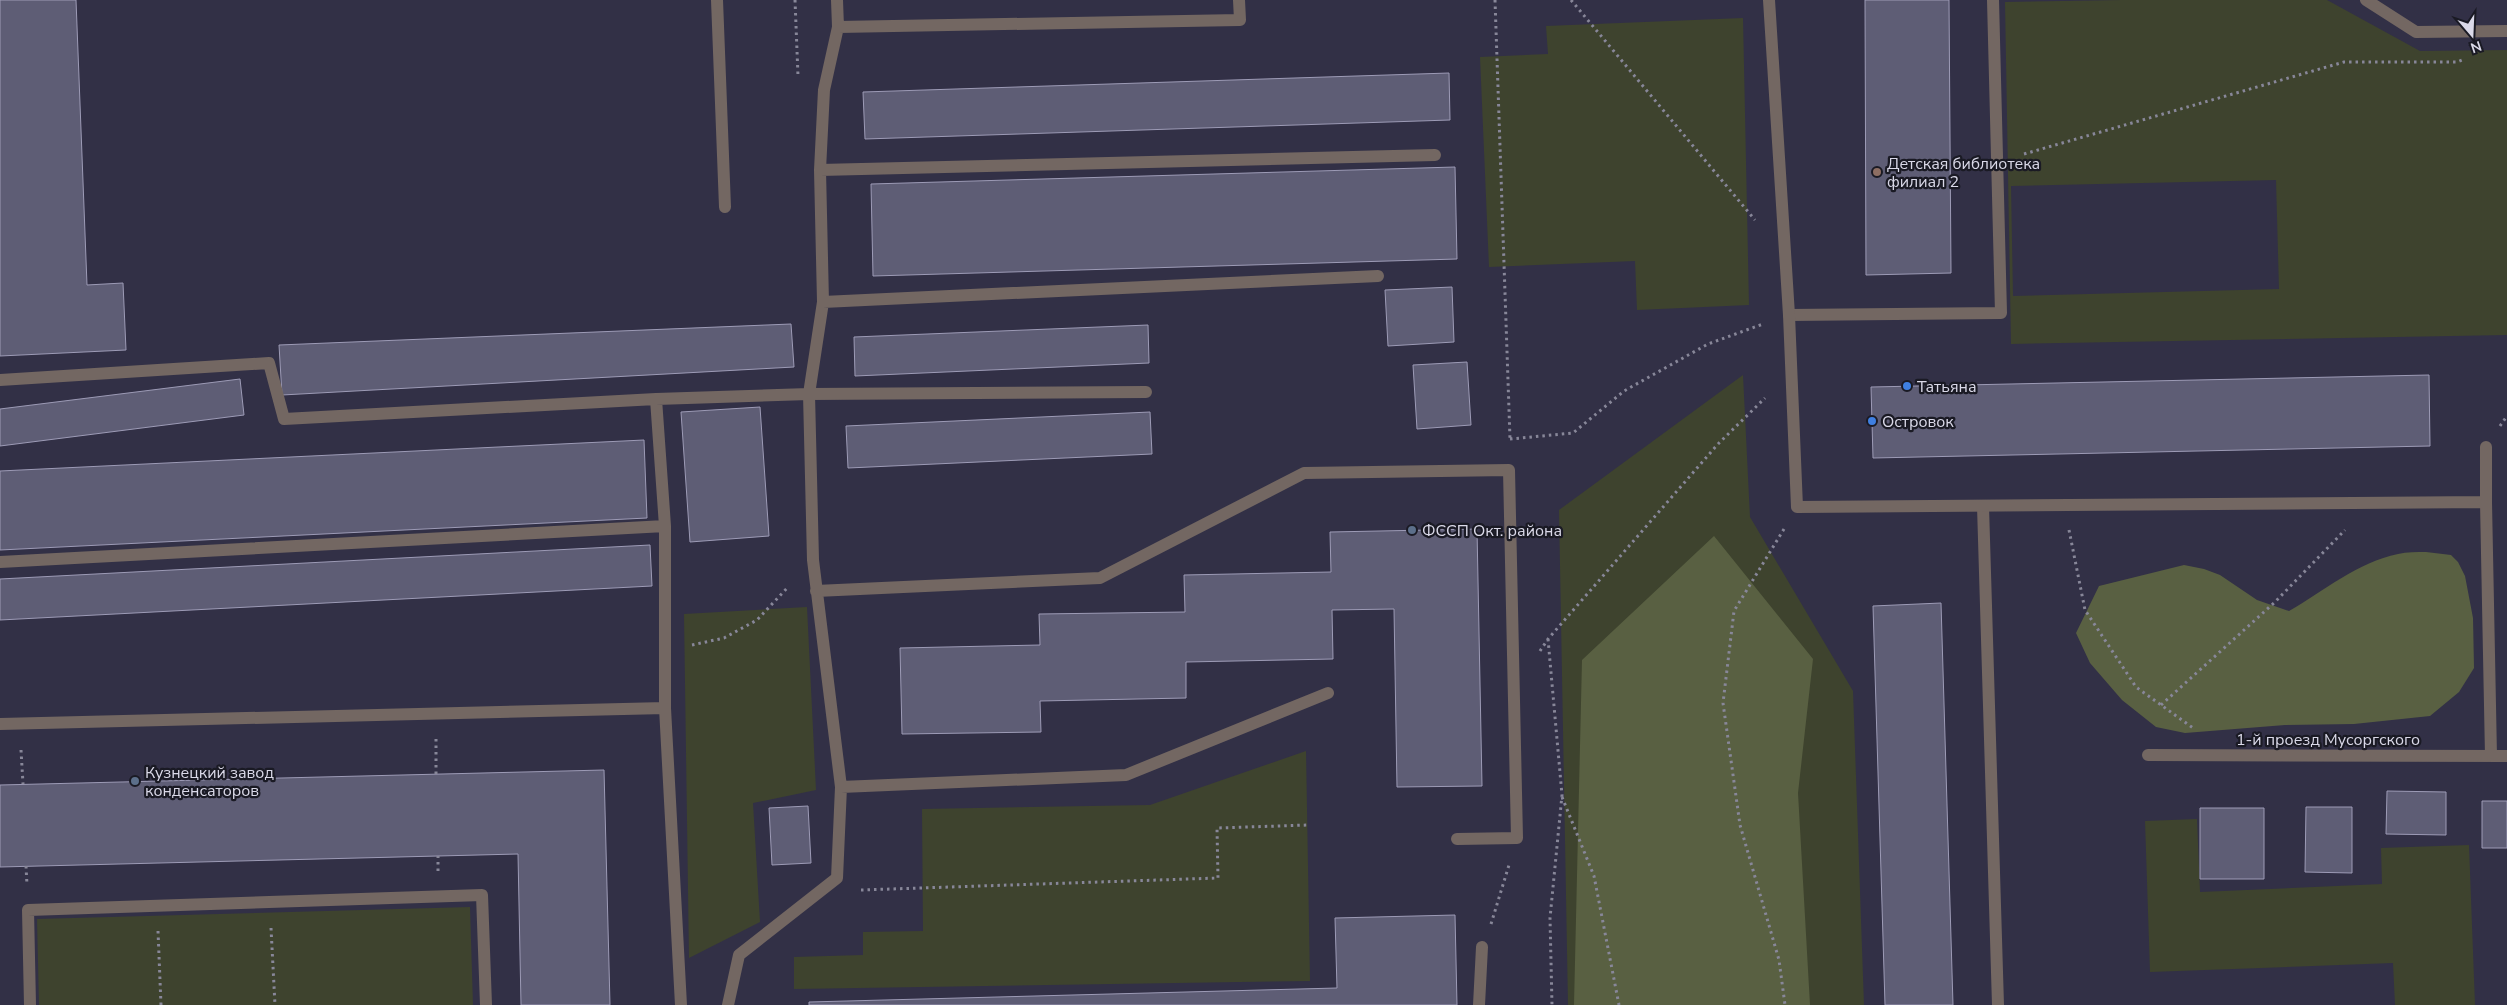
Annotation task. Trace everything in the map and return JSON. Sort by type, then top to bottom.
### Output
[{"type":"street","points":[[717,0],[725,207]]},
{"type":"street","points":[[728,1005],[739,955],[837,878],[841,787],[813,560],[809,394],[823,302],[820,170],[824,90],[838,26],[838,0]]},
{"type":"street","points":[[838,26],[1240,20],[1239,0]]},
{"type":"street","points":[[1769,0],[1786,256],[1797,507],[2486,502]]},
{"type":"street","points":[[1789,315],[2001,313],[1993,0]]},
{"type":"street","points":[[2366,0],[2416,32],[2507,30]]},
{"type":"street","points":[[820,170],[1435,155]]},
{"type":"street","points":[[823,302],[1378,276]]},
{"type":"street","points":[[0,380],[269,364],[284,420],[656,399],[809,394],[1146,392]]},
{"type":"street","points":[[656,399],[666,526],[665,708],[681,1005]]},
{"type":"street","points":[[2486,447],[2491,756]]},
{"type":"street","points":[[816,591],[1100,578],[1304,473],[1509,470],[1517,838],[1457,839]]},
{"type":"street","points":[[1983,506],[1998,1005]]},
{"type":"street","points":[[0,562],[666,526]]},
{"type":"street","points":[[841,787],[1126,775],[1328,693]]},
{"type":"street","points":[[0,724],[665,708]]},
{"type":"street","name":"1-й проезд Мусоргского","points":[[2148,755],[2507,756]]},
{"type":"street","points":[[30,1005],[28,910],[482,895],[486,1005]]},
{"type":"street","points":[[1479,1005],[1482,947]]},
{"type":"path","points":[[1495,0],[1510,439],[1509,470]]},
{"type":"path","points":[[1570,0],[1786,256]]},
{"type":"path","points":[[1997,162],[2344,62],[2456,62],[2465,59]]},
{"type":"path","points":[[1510,439],[1573,432],[1624,391],[1708,344],[1789,315]]},
{"type":"path","points":[[1538,655],[1548,639],[1718,444],[1792,371]]},
{"type":"path","points":[[2161,705],[2276,602],[2372,503]]},
{"type":"path","points":[[2064,505],[2085,610],[2136,687],[2232,755]]},
{"type":"path","points":[[1785,1005],[1779,960],[1740,825],[1723,703],[1734,611],[1797,507]]},
{"type":"path","points":[[666,651],[724,638],[757,620],[813,560]]},
{"type":"path","points":[[1548,639],[1562,795],[1550,918],[1552,1005]]},
{"type":"path","points":[[436,714],[436,774]]},
{"type":"path","points":[[20,724],[23,784]]},
{"type":"path","points":[[1562,795],[1594,876],[1619,1005]]},
{"type":"path","points":[[820,891],[1218,878],[1216,828],[1308,825]]},
{"type":"path","points":[[1482,947],[1495,914],[1517,838]]},
{"type":"path","points":[[270,902],[275,1005]]},
{"type":"path","points":[[157,906],[161,1005]]},
{"type":"green space","points":[[2327,0],[2420,51],[2507,50],[2507,335],[2011,344],[2005,2]],"holes":[[[2276,180],[2279,289],[2013,296],[2011,186]]]},
{"type":"green space","points":[[1743,18],[1749,305],[1637,310],[1635,261],[1489,267],[1480,57],[1548,54],[1546,26]]},
{"type":"green space","points":[[1743,375],[1750,517],[1853,691],[1864,1005],[1568,1005],[1559,510]]},
{"type":"green space","points":[[1714,536],[1813,659],[1798,793],[1810,1005],[1574,1005],[1582,660]]},
{"type":"green space","points":[[2408,552],[2451,555],[2458,562],[2465,576],[2473,618],[2474,668],[2459,692],[2430,716],[2354,724],[2285,725],[2185,733],[2156,727],[2122,700],[2090,663],[2076,633],[2099,586],[2184,565],[2220,575],[2257,600],[2289,611],[2369,563]]},
{"type":"green space","points":[[807,607],[816,790],[753,803],[760,922],[689,958],[684,614]]},
{"type":"green space","points":[[1306,751],[1310,981],[794,989],[794,957],[863,955],[863,932],[923,931],[922,809],[1150,805]]},
{"type":"green space","points":[[2197,819],[2200,892],[2382,884],[2381,848],[2469,845],[2475,1005],[2395,1005],[2393,963],[2150,972],[2145,821]]},
{"type":"green space","points":[[470,907],[473,1005],[39,1005],[37,919]]},
{"type":"building","points":[[0,0],[76,0],[87,285],[123,283],[126,350],[0,356]]},
{"type":"building","points":[[1865,0],[1949,0],[1951,273],[1866,275]]},
{"type":"building","points":[[1449,73],[1450,120],[865,139],[863,92]]},
{"type":"building","points":[[1455,167],[1457,259],[873,276],[871,184]]},
{"type":"building","points":[[1452,287],[1454,342],[1388,346],[1385,290]]},
{"type":"building","points":[[791,324],[794,367],[282,395],[279,345]]},
{"type":"building","points":[[1148,325],[1149,363],[855,376],[854,337]]},
{"type":"building","points":[[1467,362],[1471,425],[1417,429],[1413,365]]},
{"type":"building","points":[[2429,375],[2430,446],[1873,458],[1871,387]]},
{"type":"building","points":[[240,379],[244,415],[0,446],[0,409]]},
{"type":"building","points":[[760,407],[769,536],[690,542],[681,412]]},
{"type":"building","points":[[1150,412],[1152,454],[848,468],[846,426]]},
{"type":"building","points":[[644,440],[647,518],[0,550],[0,471]]},
{"type":"building","points":[[1477,529],[1482,786],[1397,787],[1394,609],[1332,610],[1333,659],[1186,662],[1186,698],[1040,701],[1041,732],[902,734],[900,648],[1040,645],[1039,614],[1185,612],[1184,575],[1331,572],[1330,532]]},
{"type":"building","points":[[650,545],[652,586],[0,620],[0,579]]},
{"type":"building","points":[[1941,603],[1953,1005],[1885,1005],[1873,606]]},
{"type":"building","points":[[604,770],[610,1005],[521,1005],[518,854],[0,867],[0,785]]},
{"type":"building","points":[[2387,791],[2446,792],[2446,835],[2386,834]]},
{"type":"building","points":[[2482,801],[2507,801],[2507,848],[2482,848]]},
{"type":"building","points":[[808,806],[811,863],[772,865],[769,808]]},
{"type":"building","points":[[2306,807],[2352,807],[2352,873],[2305,872]]},
{"type":"building","points":[[2200,808],[2264,808],[2264,879],[2200,879]]},
{"type":"building","points":[[1455,915],[1457,1005],[809,1005],[809,1002],[1337,988],[1335,918]]},
{"type":"place","name":"Детская библиотека филиал 2","points":[[1877,172]]},
{"type":"place","name":"Татьяна","points":[[1907,386]]},
{"type":"place","name":"Островок","points":[[1872,421]]},
{"type":"place","name":"ФССП Окт. района","points":[[1412,530]]},
{"type":"place","name":"Кузнецкий завод конденсаторов","points":[[135,781]]}]
